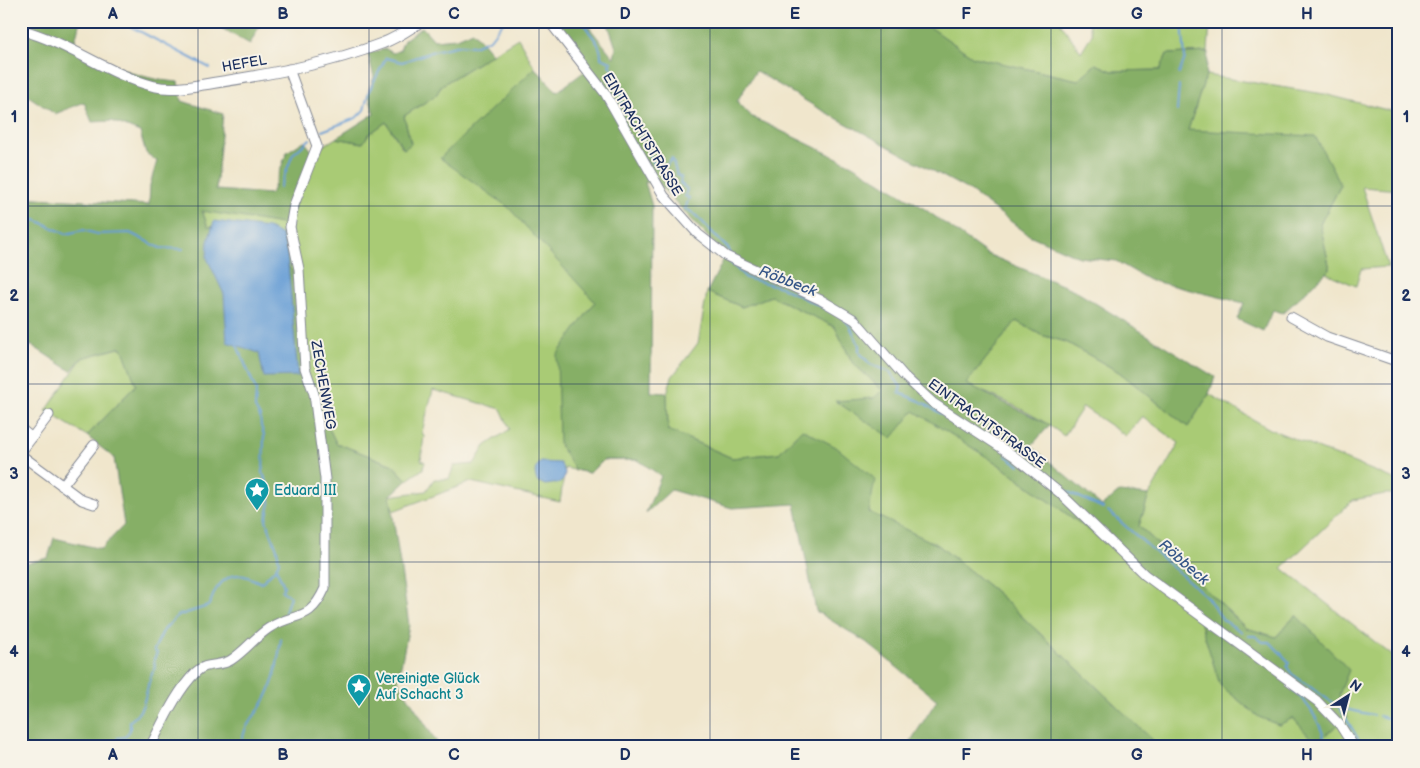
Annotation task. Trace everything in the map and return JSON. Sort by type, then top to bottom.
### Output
[{"type":"main road","name":"HEFEL","points":[[21,30],[36,34],[135,80],[154,87],[175,89],[289,69],[383,43],[422,21]]},
{"type":"street","name":"EINTRACHTSTRASSE","points":[[549,21],[605,93],[664,196],[698,234],[726,256],[821,300],[855,320],[924,395],[1014,456],[1060,493],[1145,576],[1317,701],[1340,725],[1354,747]]},
{"type":"street","name":"ZECHENWEG","points":[[150,747],[177,699],[197,671],[205,665],[230,661],[270,627],[308,613],[319,601],[325,588],[325,479],[314,394],[305,368],[299,270],[290,227],[294,205],[317,146],[289,69]]},
{"type":"street","points":[[1291,318],[1327,337],[1399,362]]},
{"type":"street","points":[[48,416],[21,454],[82,500],[94,504]]},
{"type":"street","points":[[21,430],[32,438]]},
{"type":"street","points":[[62,486],[94,445]]},
{"type":"green space","points":[[21,21],[80,21],[74,45],[124,70],[149,78],[178,82],[182,101],[223,114],[216,190],[271,194],[287,152],[304,141],[313,152],[288,225],[202,211],[208,227],[221,225],[282,258],[297,277],[303,373],[336,443],[393,465],[407,480],[390,496],[409,625],[398,681],[436,741],[443,747],[21,747],[21,564],[48,558],[54,538],[101,549],[124,525],[114,458],[87,436],[136,385],[122,347],[82,358],[71,371],[31,345],[21,358],[21,197],[149,205],[150,185],[157,161],[146,153],[140,132],[112,121],[92,122],[84,102],[55,114],[21,91]]},
{"type":"green space","points":[[215,21],[262,21],[250,44],[214,24]]},
{"type":"green space","points":[[553,21],[584,21],[614,58],[616,48],[607,21],[927,21],[927,25],[973,57],[1078,80],[1096,64],[1112,71],[1160,70],[1167,54],[1208,52],[1206,75],[1188,130],[1315,136],[1341,185],[1320,224],[1330,269],[1283,313],[1273,310],[1263,331],[1237,319],[1244,303],[1149,280],[1116,261],[1079,257],[1029,235],[970,191],[816,107],[756,71],[737,101],[752,117],[852,165],[919,205],[987,254],[1074,290],[1215,377],[1209,394],[1188,427],[1119,372],[1066,342],[1041,335],[1016,321],[966,384],[1050,425],[1031,446],[1102,506],[1119,492],[1149,495],[1139,526],[1246,628],[1276,637],[1296,615],[1349,670],[1339,695],[1348,717],[1315,743],[1293,718],[1279,725],[1259,717],[1220,685],[1199,618],[1114,548],[998,464],[914,411],[892,438],[835,401],[874,398],[882,390],[852,362],[835,327],[771,296],[742,307],[707,292],[727,253],[716,246],[658,183],[645,182],[652,206],[651,392],[667,393],[668,430],[732,458],[779,453],[802,429],[836,447],[875,479],[869,512],[938,545],[996,592],[1160,747],[907,747],[937,700],[866,642],[816,611],[795,504],[732,508],[671,490],[646,513],[661,476],[638,460],[604,460],[589,473],[575,470],[559,444],[557,355],[595,302],[508,207],[440,158],[535,68],[557,92],[589,68]]},
{"type":"green space","points":[[927,21],[1059,21],[1081,52],[1092,34],[1088,21],[1210,21],[1208,52],[1167,54],[1160,70],[1112,71],[1096,64],[1078,80],[973,57],[926,25]]},
{"type":"green space","points":[[422,27],[434,40],[457,38],[473,31],[492,54],[442,85],[436,95],[404,116],[411,144],[404,149],[386,122],[368,135],[363,143],[336,138],[374,114],[368,92],[374,77],[368,53],[386,49],[393,53],[400,50],[404,40]]},
{"type":"green space","points":[[518,38],[535,68],[557,92],[638,460],[604,460],[589,473],[565,468],[560,502],[471,482],[393,511],[390,496],[426,491],[434,479],[449,479],[454,466],[474,464],[485,446],[510,429],[501,409],[433,390],[422,432],[424,436],[421,460],[425,462],[423,469],[407,480],[393,465],[336,443],[303,373],[208,227],[202,210],[288,225],[313,152],[336,138],[363,143],[368,135],[386,122],[403,149],[411,143],[404,116],[436,95],[442,85]]},
{"type":"green space","points":[[1206,75],[1324,94],[1399,113],[1399,190],[1362,187],[1388,267],[1361,269],[1356,286],[1326,273],[1330,269],[1320,224],[1341,185],[1188,130]]},
{"type":"green space","points":[[707,292],[742,307],[771,296],[835,327],[852,362],[882,390],[874,398],[836,402],[914,410],[998,464],[1114,548],[1199,618],[1221,685],[1259,717],[1279,725],[1295,616],[1276,637],[1246,628],[1139,526],[1149,495],[1179,443],[1142,416],[1126,436],[1083,407],[1064,436],[1029,413],[966,384],[1016,321],[1041,335],[1066,342],[1119,372],[1188,427],[1209,394],[1270,429],[1399,481],[1399,494],[1385,494],[1353,500],[1282,568],[1399,661],[1399,747],[1160,747],[996,592],[938,545],[868,512],[802,429],[779,453],[732,458],[668,430],[667,393],[672,377],[698,343]]},
{"type":"green space","points":[[123,347],[136,385],[87,436],[46,411],[82,358]]},
{"type":"water","points":[[214,221],[268,228],[282,235],[287,253],[298,376],[264,377],[259,353],[227,342],[224,294],[207,258],[208,242]]},
{"type":"water","points":[[541,462],[560,463],[565,472],[564,479],[560,483],[545,485],[537,481],[535,470]]},
{"type":"waterway","points":[[120,21],[210,68]]},
{"type":"waterway","points":[[322,131],[356,118],[364,110],[369,91],[386,58],[402,62],[434,51],[460,45],[474,46],[490,39],[504,21]]},
{"type":"waterway","name":"Röbbeck","points":[[586,21],[587,29],[600,48],[601,58],[611,62],[609,65],[618,76],[622,85],[621,100],[631,120],[629,123],[638,131],[654,164],[659,168],[667,165],[672,158],[677,175],[681,177],[680,183],[687,189],[685,196],[689,198],[685,209],[701,220],[729,249],[729,255]]},
{"type":"waterway","points":[[1179,74],[1185,58],[1182,21]]},
{"type":"waterway","points":[[1177,111],[1179,86]]},
{"type":"waterway","points":[[280,187],[293,154],[310,139]]},
{"type":"waterway","points":[[21,221],[36,220],[66,234],[83,230],[97,234],[130,233],[160,248],[183,249]]},
{"type":"waterway","name":"Röbbeck","points":[[730,262],[746,278],[781,287],[843,317],[850,326],[859,345],[859,352],[870,364],[890,372],[901,387],[899,393],[920,401],[963,427]]},
{"type":"waterway","points":[[237,345],[256,390],[255,408],[260,417],[264,435],[263,474],[269,486],[270,503],[266,520],[277,549],[279,562],[276,568],[284,586],[282,591],[290,596],[285,612]]},
{"type":"waterway","name":"Röbbeck","points":[[1006,456],[1019,465]]},
{"type":"waterway","name":"Röbbeck","points":[[1064,490],[1103,508]]},
{"type":"waterway","name":"Röbbeck","points":[[1108,511],[1207,597],[1223,620],[1242,632]]},
{"type":"waterway","points":[[112,747],[118,738],[125,737],[130,730],[130,721],[144,703],[151,675],[155,668],[154,659],[157,653],[154,650],[163,631],[177,616],[208,606],[214,592],[227,578],[238,575],[249,577],[261,583],[275,569]]},
{"type":"waterway","name":"Röbbeck","points":[[1248,636],[1255,636],[1263,642],[1270,642],[1289,662],[1287,667],[1292,674],[1340,708],[1373,715]]},
{"type":"waterway","points":[[241,747],[247,727],[263,703],[270,688],[279,655],[281,639]]},
{"type":"waterway","points":[[1293,687],[1294,692],[1300,696],[1315,716],[1326,747]]},
{"type":"waterway","points":[[1340,708],[1363,747]]},
{"type":"waterway","name":"Röbbeck","points":[[1379,716],[1399,721]]},
{"type":"place","name":"Eduard III","points":[[257,511]]},
{"type":"place","name":"Vereinigte Glück Auf Schacht 3","points":[[359,707]]}]
